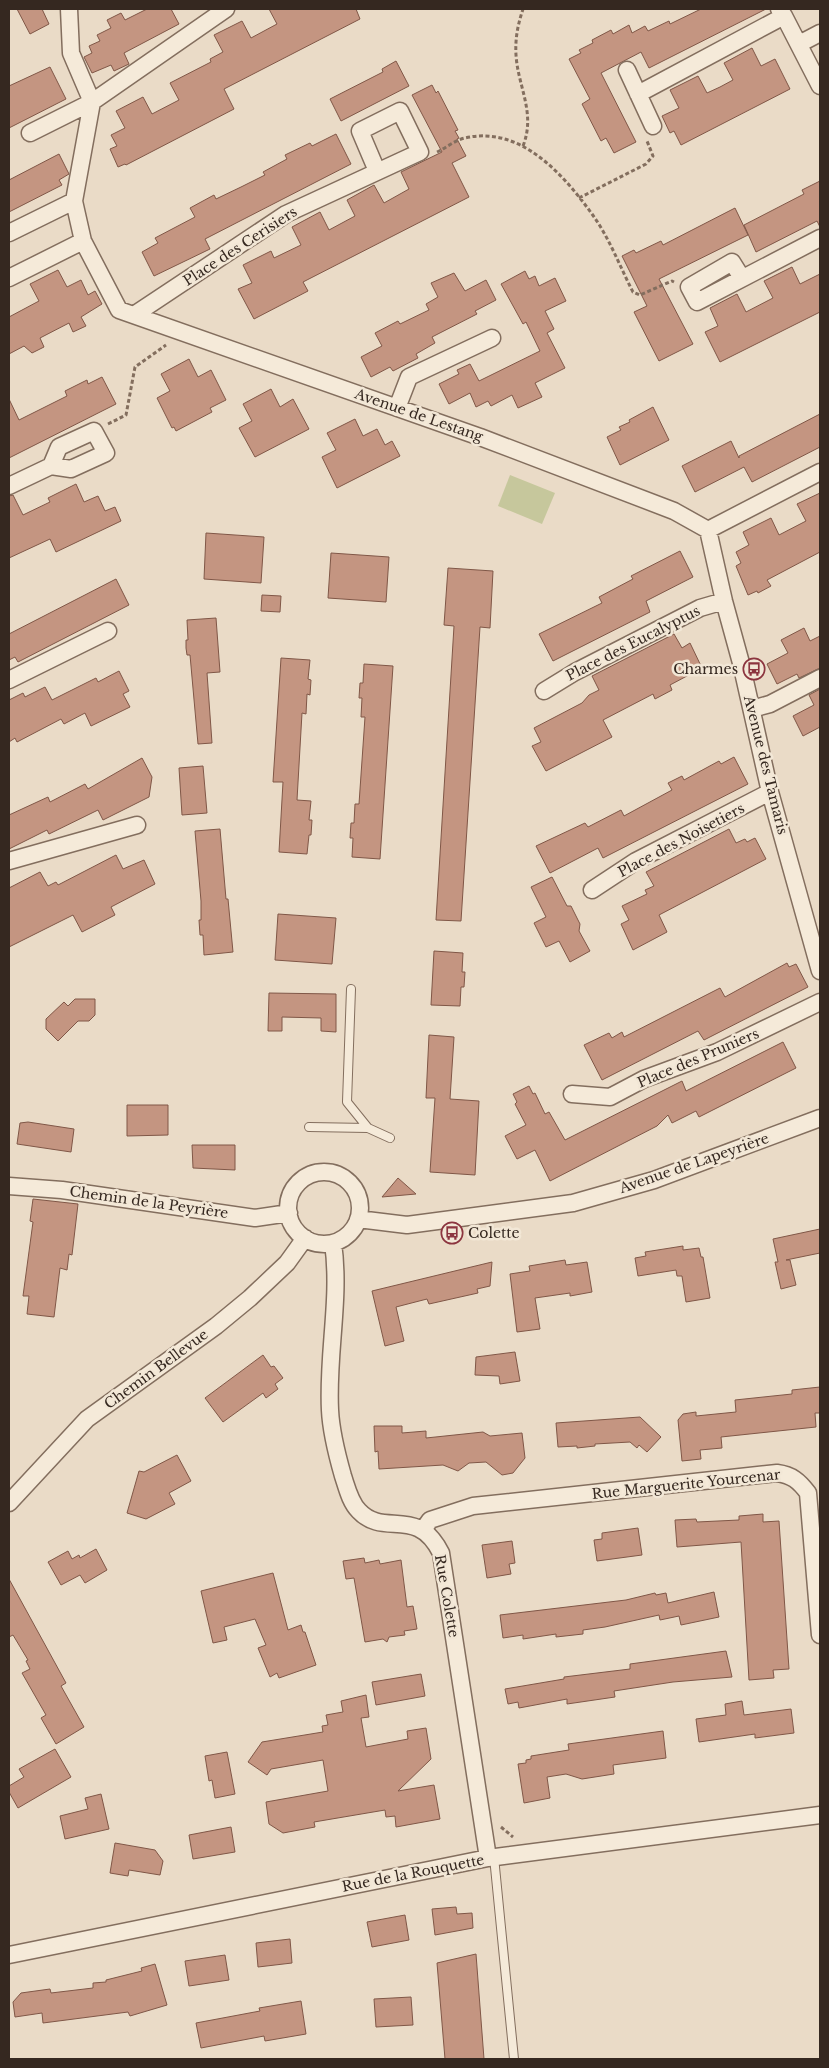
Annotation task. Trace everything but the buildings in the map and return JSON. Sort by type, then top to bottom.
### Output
[{"type":"street","points":[[9,233],[74,201],[92,102],[71,53],[69,9]]},
{"type":"street","points":[[30,133],[92,102],[226,9]]},
{"type":"street","points":[[638,94],[782,13],[820,86]]},
{"type":"street","points":[[799,44],[820,33]]},
{"type":"street","points":[[627,70],[653,126]]},
{"type":"street","points":[[377,171],[360,131],[400,111],[420,152]]},
{"type":"street","name":"Place des Cerisiers","points":[[134,316],[286,214],[420,152]]},
{"type":"street","name":"Avenue de Lestang","points":[[74,201],[83,242],[118,310],[480,436],[674,511],[708,530]]},
{"type":"street","points":[[688,287],[697,302],[820,238]]},
{"type":"street","points":[[9,278],[83,242]]},
{"type":"street","points":[[397,408],[409,377],[492,338]]},
{"type":"street","points":[[9,486],[51,466],[71,469],[106,453],[94,431],[59,447],[51,466]]},
{"type":"street","points":[[708,530],[820,472]]},
{"type":"street","name":"Avenue des Tamaris","points":[[708,530],[724,601],[742,663],[770,792],[820,971]]},
{"type":"street","name":"Place des Eucalyptus","points":[[544,691],[575,672],[700,608],[724,601]]},
{"type":"street","points":[[9,680],[108,631]]},
{"type":"street","points":[[752,709],[770,704],[820,678]]},
{"type":"street","name":"Place des Noisetiers","points":[[592,890],[636,862],[770,792]]},
{"type":"street","points":[[9,861],[136,825]]},
{"type":"street","name":"Place des Pruniers","points":[[572,1094],[610,1096],[644,1079],[717,1052],[820,1002]]},
{"type":"street","name":"Avenue de Lapeyrière","points":[[358,1219],[407,1226],[573,1203],[654,1180],[820,1118]]},
{"type":"street","points":[[328,1172],[338,1175],[348,1181],[354,1189],[360,1208],[358,1219],[349,1234],[333,1243],[314,1242],[305,1238],[294,1228],[289,1213],[289,1202],[292,1192],[298,1183],[317,1173],[328,1172]]},
{"type":"street","name":"Chemin de la Peyrière","points":[[9,1186],[62,1190],[255,1218],[289,1213]]},
{"type":"street","name":"Chemin Bellevue","points":[[9,1503],[87,1419],[216,1326],[243,1304],[287,1263],[305,1238]]},
{"type":"street","points":[[333,1243],[335,1277],[330,1408],[332,1432],[348,1493],[359,1511],[372,1520],[389,1524],[409,1524],[423,1530]]},
{"type":"street","name":"Rue Marguerite Yourcenar","points":[[423,1530],[430,1520],[473,1506],[788,1474],[800,1482],[808,1493],[820,1635]]},
{"type":"street","name":"Rue Colette","points":[[423,1530],[435,1540],[441,1553],[491,1858]]},
{"type":"street","name":"Rue de la Rouquette","points":[[9,1955],[491,1858],[820,1815]]},
{"type":"lane","points":[[351,989],[347,1102],[368,1128]]},
{"type":"lane","points":[[310,1127],[368,1128],[390,1138]]},
{"type":"lane","points":[[491,1858],[514,2059]]},
{"type":"path","points":[[523,9],[516,34],[516,56],[528,116],[528,133],[523,146]]},
{"type":"path","points":[[579,198],[646,164],[653,156],[646,138],[653,126]]},
{"type":"path","points":[[420,152],[436,153],[463,138],[482,136],[504,139],[523,146],[542,158],[593,215],[633,292],[640,295],[672,281],[688,287]]},
{"type":"path","points":[[94,431],[126,414],[135,367],[183,334]]},
{"type":"path","points":[[498,1819],[500,1826],[507,1834],[516,1839]]},
{"type":"green space","points":[[510,475],[555,493],[542,524],[498,506]]},
{"type":"place","name":"Charmes","points":[[754,669]]},
{"type":"place","name":"Colette","points":[[452,1233]]}]
